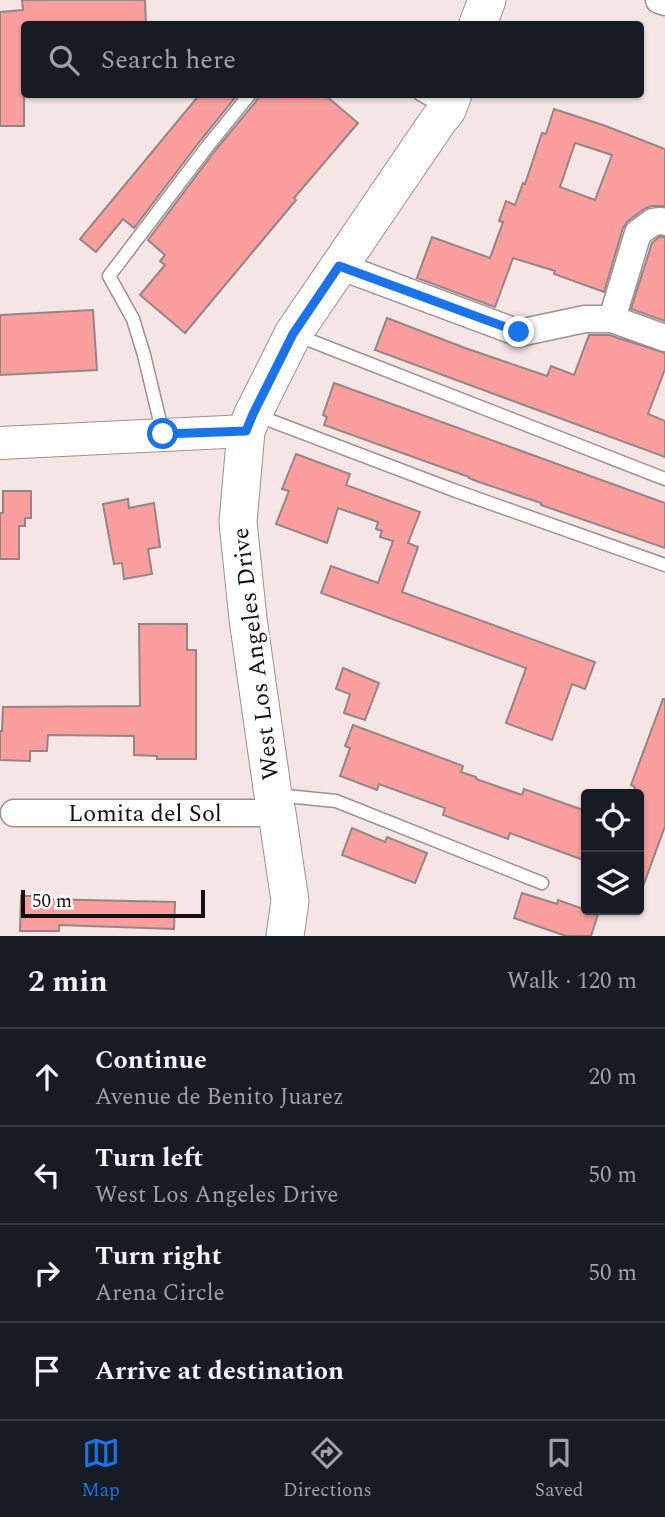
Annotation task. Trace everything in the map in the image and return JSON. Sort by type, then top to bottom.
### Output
[{"type":"main road","points":[[479,21],[487,0]]},
{"type":"main road","name":"West Los Angeles Drive","points":[[285,936],[290,901],[248,618],[238,522],[249,422],[293,334],[438,121],[440,100]]},
{"type":"street","points":[[659,0],[665,2]]},
{"type":"street","points":[[612,320],[638,233],[653,222],[665,222]]},
{"type":"street","points":[[339,266],[519,332],[585,320],[612,320],[665,338]]},
{"type":"street","points":[[0,443],[163,434],[249,422]]},
{"type":"street","name":"Lomita del Sol","points":[[14,813],[275,804]]},
{"type":"lane","points":[[163,434],[145,355],[133,319],[109,276],[247,98]]},
{"type":"lane","points":[[293,334],[665,479]]},
{"type":"lane","points":[[249,422],[665,565]]},
{"type":"lane","points":[[275,804],[337,801],[542,884]]},
{"type":"building","points":[[22,0],[145,0],[146,21],[21,21],[21,98],[24,98],[24,126],[0,126],[0,12],[23,10]]},
{"type":"building","points":[[197,98],[235,98],[134,228],[123,219],[96,252],[80,239]]},
{"type":"building","points":[[329,98],[358,123],[185,333],[140,295],[165,265],[160,261],[165,255],[148,240],[257,100]]},
{"type":"building","points":[[554,109],[665,149],[665,206],[644,209],[623,228],[604,292],[554,274],[555,271],[513,258],[495,307],[417,278],[432,237],[490,258],[503,222],[499,221],[506,201],[515,205],[542,133],[546,134]],"holes":[[[575,143],[612,155],[595,200],[560,187]]]},
{"type":"building","points":[[659,237],[665,237],[665,321],[631,309],[652,243]]},
{"type":"building","points":[[93,310],[97,370],[0,375],[0,315]]},
{"type":"building","points":[[387,318],[547,376],[551,366],[574,375],[589,335],[609,335],[665,353],[665,369],[648,414],[665,421],[665,457],[375,350]]},
{"type":"building","points":[[334,383],[665,503],[665,548],[324,425],[327,417],[323,415]]},
{"type":"building","points":[[296,454],[350,474],[346,485],[420,512],[408,543],[418,547],[402,592],[595,662],[585,689],[572,684],[552,740],[506,723],[526,668],[321,593],[331,566],[378,583],[393,541],[380,537],[382,531],[376,529],[378,522],[338,508],[327,543],[276,524],[289,491],[282,489]]},
{"type":"building","points":[[3,491],[31,491],[31,518],[25,518],[25,526],[19,526],[19,559],[0,559]]},
{"type":"building","points":[[128,499],[129,508],[154,503],[160,547],[148,549],[152,574],[124,579],[122,563],[114,564],[103,504]]},
{"type":"building","points":[[139,624],[187,624],[187,650],[196,650],[196,759],[157,759],[157,756],[134,755],[134,736],[48,735],[47,751],[30,751],[30,761],[0,760],[3,707],[140,706]]},
{"type":"building","points":[[343,668],[379,683],[365,720],[344,713],[350,694],[336,689]]},
{"type":"building","points":[[665,699],[665,826],[644,884],[644,789],[634,789],[631,785]]},
{"type":"building","points":[[353,725],[463,766],[461,772],[476,779],[522,795],[524,789],[581,809],[581,859],[510,833],[508,839],[443,815],[445,808],[379,784],[377,790],[340,776],[350,748],[345,746]]},
{"type":"building","points":[[352,828],[385,842],[387,837],[427,853],[415,883],[342,855]]},
{"type":"building","points":[[522,893],[557,904],[558,900],[581,908],[581,915],[598,915],[591,936],[566,936],[514,918]]},
{"type":"building","points":[[21,896],[39,896],[39,899],[175,902],[174,929],[59,925],[59,931],[20,931]]},
{"type":"route","points":[[163,434],[246,431],[293,334],[339,266],[519,332]]}]
